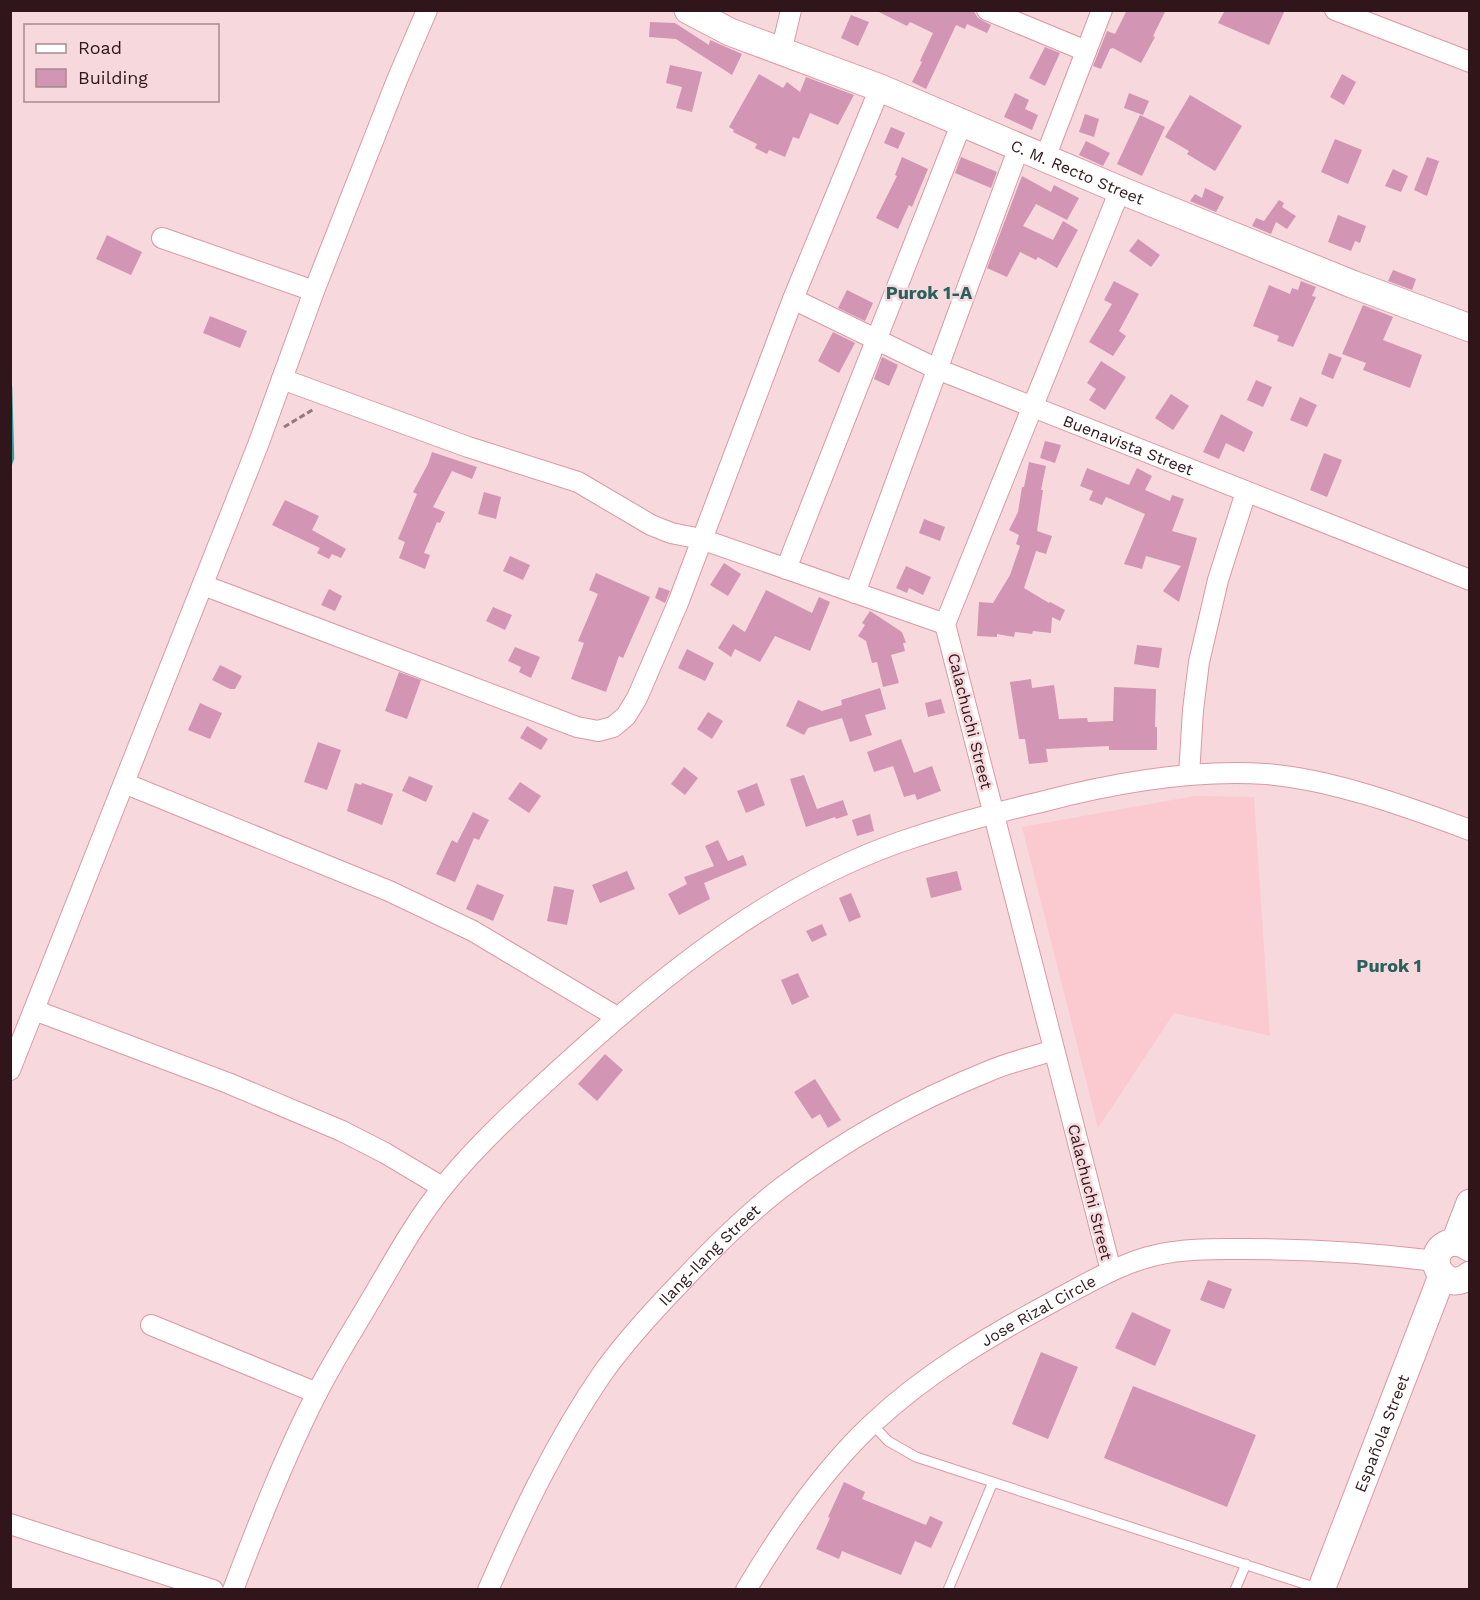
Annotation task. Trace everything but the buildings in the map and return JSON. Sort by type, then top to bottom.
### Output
[{"type":"main road","name":"C. M. Recto Street","points":[[688,10],[730,32],[880,88],[1120,190],[1352,284],[1470,328]]},
{"type":"main road","points":[[1451,1273],[1440,1250],[1449,1243],[1466,1245],[1470,1203]]},
{"type":"main road","name":"Española Street","points":[[1321,1590],[1451,1273]]},
{"type":"main road","name":"Española Street","points":[[1336,1590],[1451,1273]]},
{"type":"street","points":[[10,1070],[258,446],[314,291],[427,10]]},
{"type":"street","points":[[781,52],[791,10]]},
{"type":"street","points":[[987,10],[1086,51]]},
{"type":"street","points":[[1045,158],[1102,10]]},
{"type":"street","points":[[1335,10],[1470,62]]},
{"type":"street","points":[[202,585],[566,723],[598,731],[613,727],[626,716],[637,698],[678,603],[793,299],[880,88]]},
{"type":"street","points":[[786,569],[962,122]]},
{"type":"street","points":[[855,592],[1019,147]]},
{"type":"street","points":[[282,379],[468,447],[578,482],[651,525],[701,539],[945,624],[1120,190]]},
{"type":"street","points":[[162,238],[314,291]]},
{"type":"street","name":"Buenavista Street","points":[[793,299],[937,369],[1470,580]]},
{"type":"street","points":[[1189,775],[1199,662],[1218,580],[1246,492]]},
{"type":"street","name":"Calachuchi Street","points":[[945,624],[1110,1271]]},
{"type":"street","points":[[233,1590],[258,1524],[317,1393],[392,1263],[442,1187],[492,1134],[617,1017],[716,940],[763,908],[811,882],[898,842],[993,813],[1075,794],[1124,784],[1189,775],[1270,774],[1314,782],[1376,798],[1470,830]]},
{"type":"street","points":[[124,783],[389,891],[473,931],[617,1017]]},
{"type":"street","points":[[34,1010],[228,1083],[342,1131],[385,1153],[442,1187]]},
{"type":"street","name":"Ilang-Ilang Street","points":[[488,1590],[526,1506],[554,1452],[603,1373],[635,1332],[716,1245],[780,1189],[820,1159],[955,1085],[992,1070],[1054,1050]]},
{"type":"street","name":"Jose Rizal Circle","points":[[746,1590],[775,1543],[818,1484],[872,1424],[914,1388],[949,1363],[990,1337],[1110,1271],[1142,1259],[1172,1252],[1208,1249],[1318,1251],[1451,1273]]},
{"type":"street","points":[[151,1325],[317,1393]]},
{"type":"street","points":[[10,1524],[213,1590]]},
{"type":"lane","points":[[872,1424],[888,1441],[908,1454],[1321,1590]]},
{"type":"lane","points":[[948,1590],[993,1482]]},
{"type":"lane","points":[[1235,1590],[1246,1564]]},
{"type":"path","points":[[258,446],[298,417],[334,398]]},
{"type":"shaded area","points":[[1194,796],[1254,797],[1270,1036],[1174,1013],[1098,1128],[1022,827]]},
{"type":"waterway","points":[[10,387],[12,458],[10,464]]},
{"type":"district","name":"Purok 1-A","points":[[929,292]]},
{"type":"district","name":"Purok 1","points":[[1389,965]]}]
